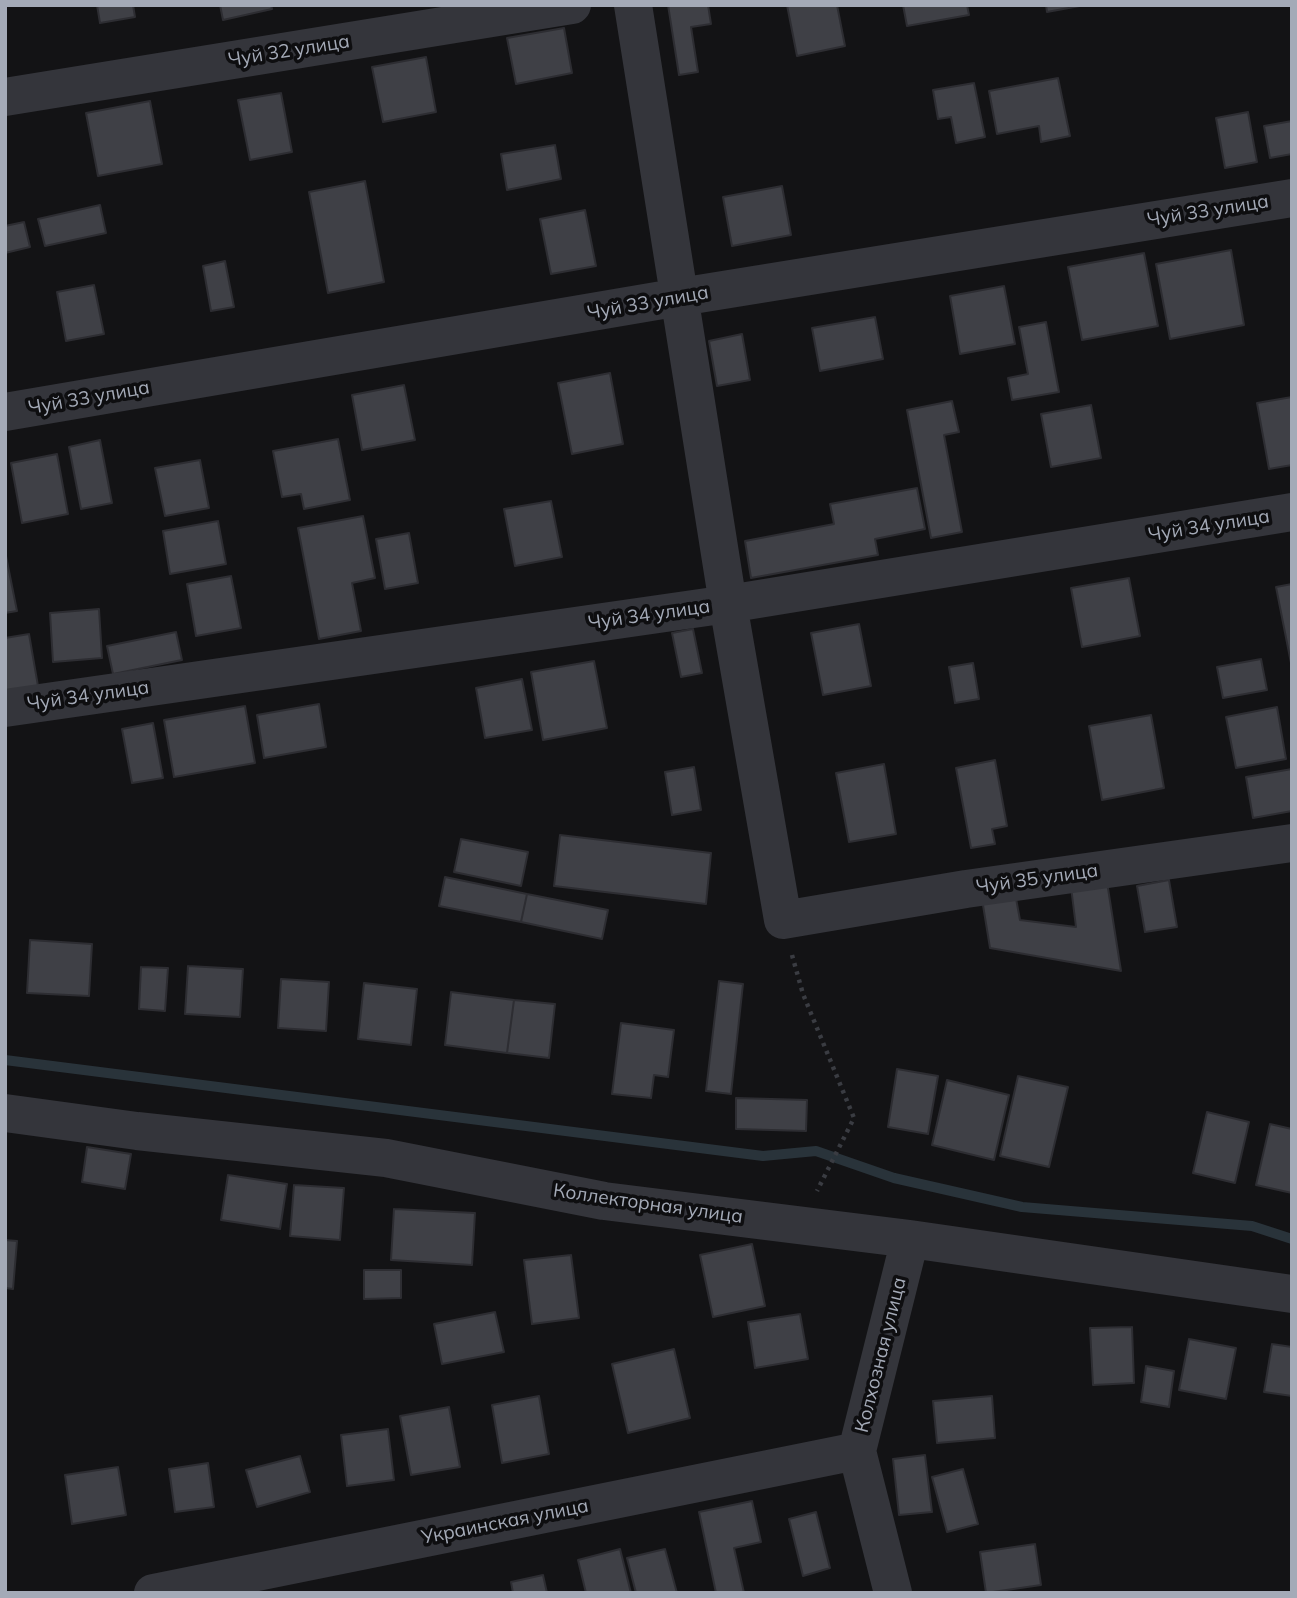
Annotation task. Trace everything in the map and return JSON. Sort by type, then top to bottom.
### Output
[{"type":"street","name":"Чуй 32 улица","points":[[5,97],[572,5]]},
{"type":"street","points":[[633,5],[727,604],[783,920]]},
{"type":"street","name":"Чуй 33 улица","points":[[5,412],[680,297],[1292,198]]},
{"type":"street","name":"Чуй 34 улица","points":[[5,708],[727,604],[1292,512]]},
{"type":"street","name":"Чуй 35 улица","points":[[783,920],[966,889],[1292,843]]},
{"type":"street","name":"Коллекторная улица","points":[[5,1113],[137,1131],[386,1158],[604,1201],[910,1239],[1292,1294]]},
{"type":"street","name":"Колхозная улица","points":[[892,1593],[857,1451],[910,1239]]},
{"type":"street","name":"Украинская улица","points":[[153,1593],[857,1451]]},
{"type":"path","points":[[783,920],[803,994],[854,1118],[800,1225]]},
{"type":"building","points":[[97,5],[133,5],[135,17],[100,23]]},
{"type":"building","points":[[220,5],[271,5],[272,9],[223,20]]},
{"type":"building","points":[[668,5],[708,5],[711,24],[691,27],[698,72],[679,75]]},
{"type":"building","points":[[787,5],[837,5],[845,46],[797,56]]},
{"type":"building","points":[[903,5],[967,5],[969,15],[907,26]]},
{"type":"building","points":[[1046,5],[1085,5],[1047,12]]},
{"type":"building","points":[[564,28],[572,73],[516,84],[507,38]]},
{"type":"building","points":[[426,57],[436,112],[383,122],[372,67]]},
{"type":"building","points":[[1058,78],[1070,136],[1041,142],[1039,126],[997,134],[989,91]]},
{"type":"building","points":[[974,83],[985,137],[956,143],[951,117],[938,119],[933,90]]},
{"type":"building","points":[[281,93],[292,152],[250,160],[238,100]]},
{"type":"building","points":[[150,101],[162,164],[98,176],[86,113]]},
{"type":"building","points":[[1248,112],[1257,162],[1225,168],[1216,118]]},
{"type":"building","points":[[1292,121],[1292,154],[1270,158],[1264,126]]},
{"type":"building","points":[[555,145],[561,179],[507,190],[501,154]]},
{"type":"building","points":[[365,181],[384,282],[328,293],[309,192]]},
{"type":"building","points":[[782,186],[791,235],[732,246],[723,197]]},
{"type":"building","points":[[100,205],[106,233],[45,246],[38,219]]},
{"type":"building","points":[[585,210],[596,266],[551,274],[540,219]]},
{"type":"building","points":[[24,222],[30,247],[5,253],[5,226]]},
{"type":"building","points":[[1231,250],[1244,325],[1170,339],[1156,264]]},
{"type":"building","points":[[1144,253],[1158,326],[1082,340],[1068,267]]},
{"type":"building","points":[[225,261],[234,307],[211,311],[203,266]]},
{"type":"building","points":[[94,285],[104,334],[66,341],[57,292]]},
{"type":"building","points":[[1004,286],[1015,344],[960,354],[950,296]]},
{"type":"building","points":[[875,317],[883,359],[820,371],[812,328]]},
{"type":"building","points":[[1046,322],[1059,392],[1012,400],[1008,378],[1028,374],[1019,327]]},
{"type":"building","points":[[742,334],[750,380],[717,386],[709,341]]},
{"type":"building","points":[[610,373],[623,444],[572,454],[558,383]]},
{"type":"building","points":[[404,385],[415,440],[362,450],[352,395]]},
{"type":"building","points":[[1292,397],[1292,465],[1269,469],[1257,403]]},
{"type":"building","points":[[952,401],[959,432],[944,435],[962,532],[931,538],[907,410]]},
{"type":"building","points":[[1091,405],[1101,458],[1051,467],[1041,414]]},
{"type":"building","points":[[338,439],[350,500],[304,509],[301,494],[282,497],[273,451]]},
{"type":"building","points":[[100,440],[112,503],[81,509],[69,447]]},
{"type":"building","points":[[57,454],[68,514],[22,523],[11,463]]},
{"type":"building","points":[[200,460],[209,508],[165,516],[155,468]]},
{"type":"building","points":[[917,488],[925,529],[875,539],[878,555],[751,578],[745,541],[834,524],[830,504]]},
{"type":"building","points":[[551,501],[562,557],[515,566],[504,509]]},
{"type":"building","points":[[363,516],[375,578],[352,583],[361,631],[319,639],[298,528]]},
{"type":"building","points":[[218,521],[226,564],[170,574],[163,531]]},
{"type":"building","points":[[409,533],[418,583],[385,589],[376,539]]},
{"type":"building","points":[[5,551],[17,611],[5,613]]},
{"type":"building","points":[[231,576],[241,628],[196,636],[187,584]]},
{"type":"building","points":[[1129,578],[1140,636],[1082,647],[1071,588]]},
{"type":"building","points":[[1292,584],[1292,663],[1291,663],[1276,587]]},
{"type":"building","points":[[99,609],[102,658],[53,662],[50,613]]},
{"type":"building","points":[[859,624],[871,686],[823,695],[811,633]]},
{"type":"building","points":[[693,629],[702,673],[681,677],[672,633]]},
{"type":"building","points":[[176,632],[182,660],[113,674],[107,646]]},
{"type":"building","points":[[29,634],[38,686],[5,692],[5,638]]},
{"type":"building","points":[[1261,659],[1267,690],[1223,698],[1217,667]]},
{"type":"building","points":[[594,661],[607,728],[543,740],[531,672]]},
{"type":"building","points":[[973,663],[979,699],[955,703],[949,667]]},
{"type":"building","points":[[522,679],[532,730],[485,738],[476,688]]},
{"type":"building","points":[[319,704],[326,747],[264,758],[257,715]]},
{"type":"building","points":[[245,706],[255,763],[174,777],[164,720]]},
{"type":"building","points":[[1277,707],[1286,759],[1236,768],[1226,717]]},
{"type":"building","points":[[1151,715],[1164,788],[1102,800],[1089,726]]},
{"type":"building","points":[[153,723],[163,778],[132,783],[122,729]]},
{"type":"building","points":[[995,760],[1007,826],[992,829],[995,844],[971,848],[956,768]]},
{"type":"building","points":[[884,764],[896,834],[849,842],[836,773]]},
{"type":"building","points":[[694,767],[701,810],[672,815],[665,772]]},
{"type":"building","points":[[1292,769],[1292,811],[1253,818],[1246,777]]},
{"type":"building","points":[[560,835],[711,853],[706,904],[554,886]]},
{"type":"building","points":[[461,839],[528,852],[521,886],[454,872]]},
{"type":"building","points":[[445,877],[527,894],[521,922],[439,906]]},
{"type":"building","points":[[1169,880],[1177,927],[1145,932],[1137,886]]},
{"type":"building","points":[[1107,882],[1121,971],[990,948],[982,899],[1015,893],[1020,920],[1076,927],[1071,887]]},
{"type":"building","points":[[527,894],[608,910],[602,939],[521,922]]},
{"type":"building","points":[[30,940],[92,944],[89,996],[27,993]]},
{"type":"building","points":[[188,966],[243,969],[240,1017],[185,1014]]},
{"type":"building","points":[[141,967],[168,968],[165,1011],[139,1009]]},
{"type":"building","points":[[281,979],[329,982],[326,1031],[278,1028]]},
{"type":"building","points":[[719,981],[743,984],[731,1094],[706,1091]]},
{"type":"building","points":[[364,983],[417,989],[411,1045],[358,1039]]},
{"type":"building","points":[[451,992],[514,1000],[507,1053],[445,1045]]},
{"type":"building","points":[[514,1000],[555,1004],[549,1058],[507,1053]]},
{"type":"building","points":[[621,1023],[674,1030],[668,1077],[654,1075],[651,1098],[612,1094]]},
{"type":"building","points":[[897,1069],[938,1076],[928,1134],[888,1127]]},
{"type":"building","points":[[1018,1076],[1068,1087],[1049,1167],[1000,1156]]},
{"type":"building","points":[[947,1080],[1009,1095],[994,1160],[932,1145]]},
{"type":"building","points":[[736,1098],[807,1100],[806,1131],[736,1129]]},
{"type":"building","points":[[1207,1112],[1249,1122],[1235,1183],[1193,1173]]},
{"type":"building","points":[[1270,1124],[1292,1129],[1292,1193],[1256,1185]]},
{"type":"building","points":[[87,1147],[131,1154],[125,1189],[82,1182]]},
{"type":"building","points":[[228,1175],[287,1184],[280,1229],[221,1220]]},
{"type":"building","points":[[294,1185],[344,1188],[340,1240],[290,1236]]},
{"type":"building","points":[[394,1209],[475,1213],[472,1265],[391,1260]]},
{"type":"building","points":[[5,1240],[17,1241],[13,1289],[5,1288]]},
{"type":"building","points":[[752,1244],[765,1306],[713,1317],[700,1255]]},
{"type":"building","points":[[571,1255],[579,1318],[532,1324],[524,1260]]},
{"type":"building","points":[[364,1270],[401,1270],[401,1298],[364,1299]]},
{"type":"building","points":[[495,1312],[504,1352],[442,1364],[434,1324]]},
{"type":"building","points":[[800,1314],[808,1359],[755,1368],[748,1322]]},
{"type":"building","points":[[1132,1327],[1134,1383],[1093,1385],[1090,1328]]},
{"type":"building","points":[[1189,1339],[1236,1348],[1226,1399],[1179,1390]]},
{"type":"building","points":[[1272,1344],[1292,1347],[1292,1396],[1264,1392]]},
{"type":"building","points":[[674,1349],[690,1418],[628,1433],[612,1364]]},
{"type":"building","points":[[1146,1366],[1174,1371],[1169,1407],[1141,1402]]},
{"type":"building","points":[[539,1396],[549,1454],[502,1463],[492,1405]]},
{"type":"building","points":[[992,1396],[995,1438],[937,1443],[933,1401]]},
{"type":"building","points":[[449,1407],[460,1467],[411,1475],[400,1416]]},
{"type":"building","points":[[388,1429],[394,1480],[347,1486],[341,1435]]},
{"type":"building","points":[[925,1455],[932,1512],[899,1515],[893,1459]]},
{"type":"building","points":[[300,1456],[310,1492],[257,1507],[246,1470]]},
{"type":"building","points":[[208,1463],[214,1507],[175,1512],[169,1469]]},
{"type":"building","points":[[118,1467],[126,1515],[72,1524],[65,1475]]},
{"type":"building","points":[[963,1469],[978,1524],[947,1532],[932,1477]]},
{"type":"building","points":[[752,1501],[761,1542],[734,1548],[744,1593],[716,1593],[699,1512]]},
{"type":"building","points":[[816,1512],[830,1568],[803,1576],[789,1519]]},
{"type":"building","points":[[1035,1544],[1041,1585],[986,1593],[980,1552]]},
{"type":"building","points":[[620,1549],[631,1593],[586,1593],[578,1560]]},
{"type":"building","points":[[665,1549],[677,1593],[636,1593],[627,1558]]},
{"type":"building","points":[[543,1575],[547,1593],[513,1593],[511,1582]]},
{"type":"waterway","points":[[5,1060],[763,1156],[816,1151],[894,1178],[1022,1207],[1252,1226],[1292,1239]]}]
